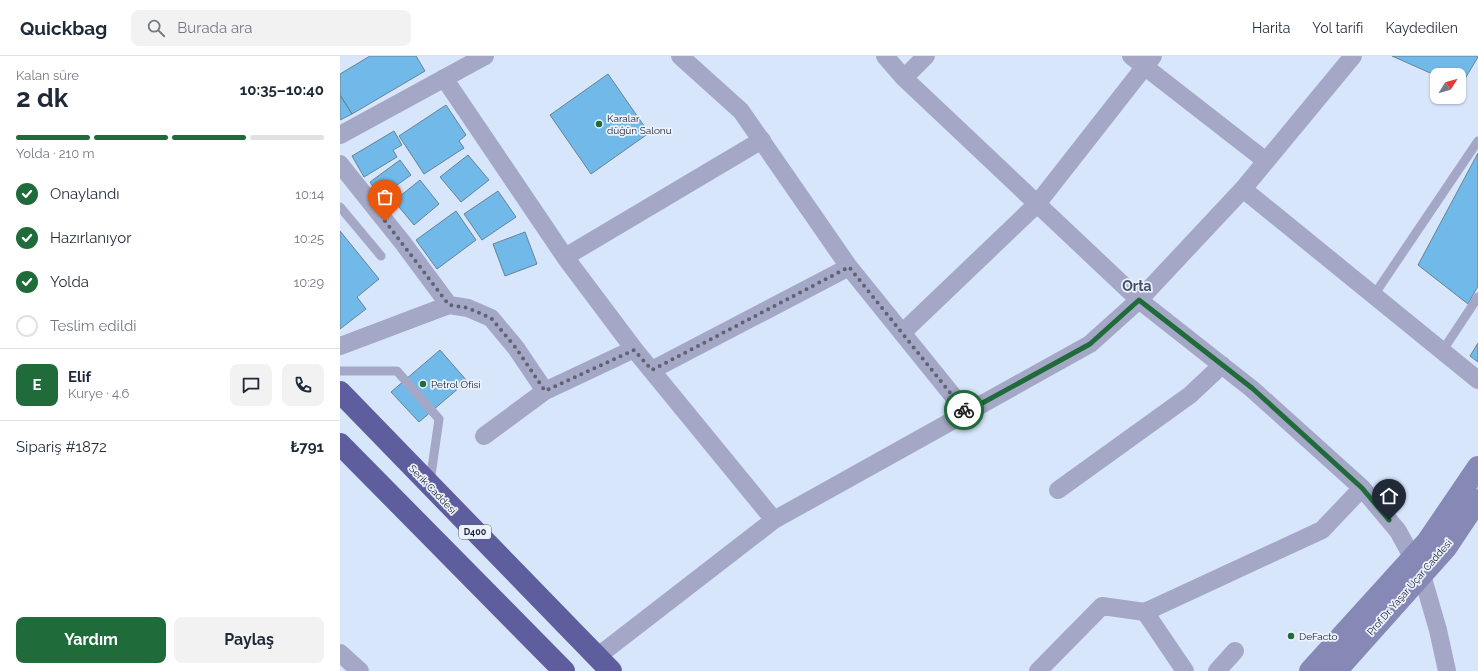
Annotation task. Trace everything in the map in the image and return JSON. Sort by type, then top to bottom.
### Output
[{"type":"highway","name":"Serik Caddesi","points":[[340,392],[604,664]]},
{"type":"highway","points":[[340,444],[564,671]]},
{"type":"main road","points":[[1310,671],[1418,566],[1427,542],[1478,468]]},
{"type":"main road","name":"Prof.Dr. Yaşar Uçar Caddesi","points":[[1336,671],[1418,566],[1446,548],[1478,500]]},
{"type":"street","points":[[340,135],[485,56]]},
{"type":"street","points":[[680,56],[741,111],[849,267],[966,412]]},
{"type":"street","points":[[885,56],[904,78],[1139,300],[1252,388],[1362,488],[1398,531],[1418,566],[1438,630],[1447,671]]},
{"type":"street","points":[[904,78],[926,56]]},
{"type":"street","points":[[604,664],[774,520],[1090,344],[1139,300],[1243,190],[1352,56]]},
{"type":"street","points":[[902,333],[1037,204],[1143,59],[1266,161]]},
{"type":"street","points":[[444,78],[565,257],[634,350],[774,520]]},
{"type":"street","points":[[565,257],[762,140]]},
{"type":"street","points":[[343,174],[403,243],[449,305]]},
{"type":"street","points":[[1243,190],[1443,350],[1478,380]]},
{"type":"street","points":[[652,370],[849,267]]},
{"type":"street","points":[[340,346],[449,305],[468,308],[491,318],[516,348],[545,391]]},
{"type":"street","points":[[484,436],[545,391],[634,350]]},
{"type":"street","points":[[1058,490],[1190,395],[1222,365]]},
{"type":"street","points":[[1038,671],[1102,606],[1145,612],[1322,530],[1362,488]]},
{"type":"street","points":[[1145,612],[1185,671]]},
{"type":"street","points":[[1217,671],[1235,651]]},
{"type":"street","points":[[340,653],[360,671]]},
{"type":"lane","points":[[1374,295],[1478,141]]},
{"type":"lane","points":[[340,207],[381,256]]},
{"type":"lane","points":[[1443,350],[1478,297]]},
{"type":"lane","points":[[340,371],[397,371],[439,418],[429,485]]},
{"type":"building","points":[[370,56],[416,56],[425,71],[352,114],[340,95],[340,74]]},
{"type":"building","points":[[1392,56],[1478,56],[1466,77],[1466,68],[1430,68],[1430,73]]},
{"type":"building","name":"Karalar düğün Salonu","points":[[608,74],[649,133],[591,174],[550,115]]},
{"type":"building","points":[[340,95],[352,114],[340,120]]},
{"type":"building","points":[[446,105],[466,135],[459,141],[464,148],[424,174],[399,136]]},
{"type":"building","points":[[394,131],[402,145],[393,150],[397,157],[364,177],[352,156]]},
{"type":"building","points":[[1478,153],[1478,286],[1468,304],[1418,265]]},
{"type":"building","points":[[468,155],[489,180],[461,202],[440,177]]},
{"type":"building","points":[[400,160],[411,175],[380,197],[370,182]]},
{"type":"building","points":[[420,180],[439,204],[414,225],[394,201]]},
{"type":"building","points":[[498,191],[516,217],[482,240],[464,214]]},
{"type":"building","points":[[456,211],[476,240],[437,269],[416,240]]},
{"type":"building","points":[[340,231],[379,279],[357,297],[366,309],[340,329]]},
{"type":"building","points":[[525,232],[537,264],[505,276],[493,244]]},
{"type":"building","points":[[1478,343],[1478,362],[1470,356]]},
{"type":"building","points":[[440,350],[467,381],[419,422],[391,392]]},
{"type":"way so far","points":[[385,221],[449,305],[468,308],[491,318],[516,348],[545,391],[634,350],[652,370],[849,267],[964,410]]},
{"type":"place","name":"Karalar düğün Salonu","points":[[599,124]]},
{"type":"place","name":"Petrol Ofisi","points":[[423,384]]},
{"type":"place","name":"DeFacto","points":[[1291,636]]},
{"type":"district","name":"Orta","points":[[1137,286]]},
{"type":"route","points":[[964,410],[966,412],[1090,344],[1139,300],[1252,388],[1362,488],[1389,520]]}]
